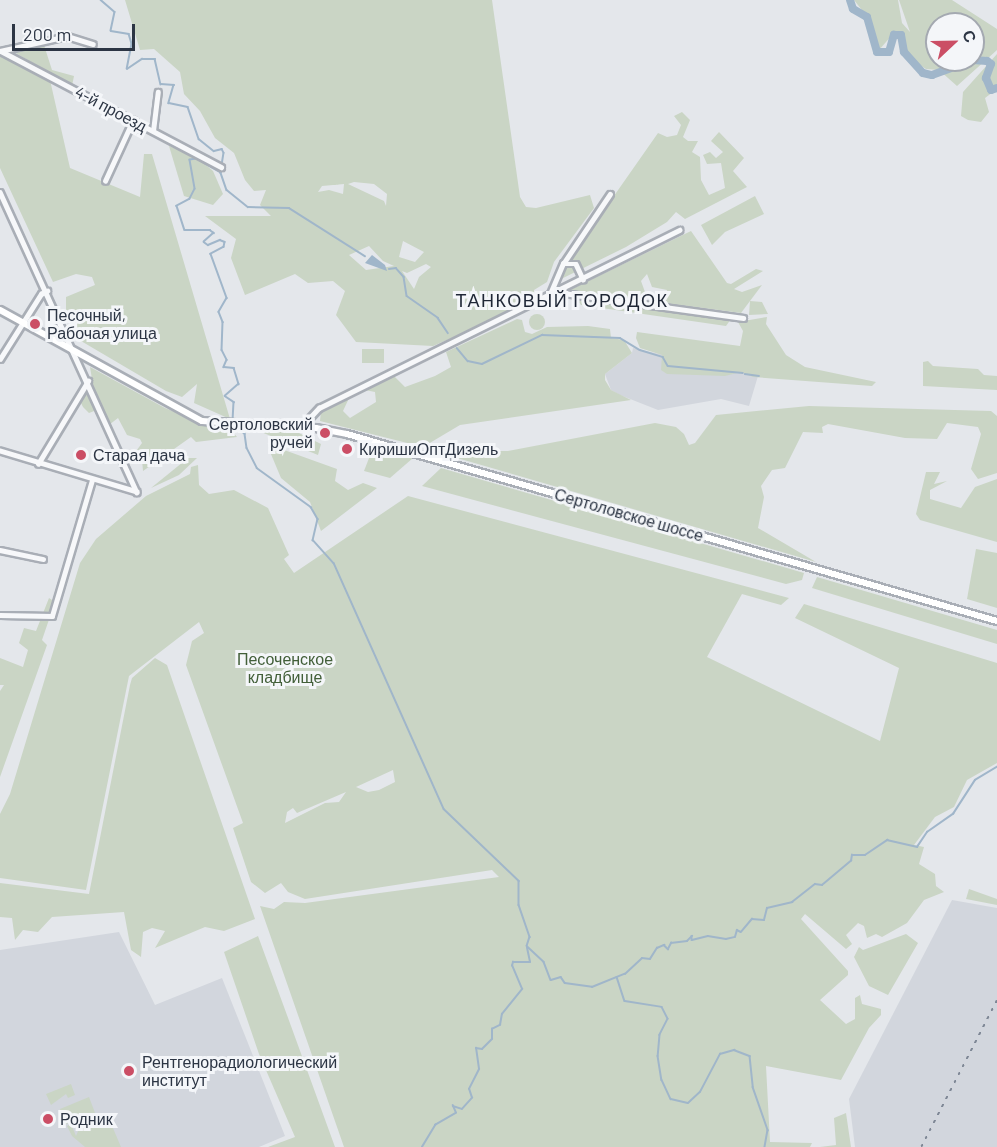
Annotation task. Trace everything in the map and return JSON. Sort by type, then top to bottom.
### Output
[{"type":"main road","name":"Сертоловское шоссе","points":[[0,310],[178,411],[227,425],[302,426],[353,435],[997,621]]},
{"type":"street","points":[[0,51],[67,36],[93,44]]},
{"type":"street","name":"4-й проезд","points":[[0,51],[221,167]]},
{"type":"street","points":[[153,131],[158,92]]},
{"type":"street","points":[[105,181],[133,120]]},
{"type":"street","points":[[0,193],[77,355],[137,492],[0,451]]},
{"type":"street","points":[[553,293],[563,264],[610,194]]},
{"type":"street","points":[[302,426],[319,408],[679,230]]},
{"type":"street","points":[[563,264],[576,264],[583,279]]},
{"type":"street","points":[[0,359],[40,294],[47,291]]},
{"type":"street","points":[[553,293],[743,318]]},
{"type":"street","points":[[38,464],[88,381]]},
{"type":"street","points":[[0,615],[52,615],[92,480]]},
{"type":"street","points":[[0,550],[43,559]]},
{"type":"shaded area","points":[[633,348],[758,376],[749,406],[721,399],[658,410],[620,395],[611,390],[605,374],[632,353]]},
{"type":"shaded area","points":[[952,900],[997,908],[997,1147],[855,1147],[849,1099]]},
{"type":"shaded area","name":"Рентгенорадиологический институт","points":[[119,932],[155,1005],[222,978],[285,1136],[259,1147],[0,1147],[0,950]]},
{"type":"green space","points":[[125,0],[492,0],[520,197],[526,207],[536,208],[590,195],[594,208],[554,262],[547,282],[534,290],[534,295],[500,317],[433,346],[356,342],[336,315],[345,291],[333,281],[308,283],[295,274],[245,295],[231,258],[236,239],[205,216],[271,216],[260,205],[266,190],[254,191],[245,180],[234,153],[215,138],[200,111],[184,94],[180,72],[154,49],[140,50]],"holes":[[[354,182],[374,184],[387,194],[386,206],[384,201],[348,184]],[[344,184],[343,194],[329,190],[318,192],[322,186]],[[403,241],[424,252],[415,262],[399,257]],[[369,246],[383,261],[394,266],[366,270],[349,255]],[[426,264],[431,267],[419,277],[414,289],[402,271],[407,273]]]},
{"type":"green space","points":[[854,0],[898,0],[902,23],[910,32],[899,0],[952,0],[971,12],[925,12],[925,68],[915,62],[906,51],[902,32],[893,34],[879,50],[869,19]]},
{"type":"green space","points":[[985,21],[997,29],[997,50],[985,61]]},
{"type":"green space","points":[[43,42],[52,70],[74,76],[72,86],[9,49]]},
{"type":"green space","points":[[0,53],[50,80],[70,168],[140,197],[144,154],[152,154],[230,419],[194,403],[197,384],[182,397],[166,391],[81,341],[66,310],[66,297],[95,285],[92,277],[76,274],[53,282],[0,168]]},
{"type":"green space","points":[[997,54],[997,89],[985,98],[989,112],[981,122],[968,120],[961,116],[963,92],[981,72],[985,72],[985,67]]},
{"type":"green space","points":[[941,72],[973,72],[957,86]]},
{"type":"green space","points":[[682,112],[690,120],[683,137],[688,141],[698,141],[692,152],[700,157],[701,180],[709,195],[725,188],[721,163],[707,164],[703,155],[710,152],[716,158],[723,152],[711,141],[719,132],[744,158],[733,171],[747,187],[685,219],[676,212],[667,222],[626,247],[553,283],[658,133],[667,137],[677,135],[681,125],[674,116]]},
{"type":"green space","points":[[169,146],[197,157],[213,171],[223,194],[213,205],[184,196]]},
{"type":"green space","points":[[755,196],[764,214],[725,232],[712,245],[701,225]]},
{"type":"green space","points":[[691,231],[727,283],[731,284],[756,269],[763,271],[734,289],[742,292],[762,285],[741,313],[665,303],[667,290],[652,287],[647,274],[641,281],[645,292],[640,300],[570,290]]},
{"type":"green space","points":[[575,297],[731,319],[726,326],[581,305]]},
{"type":"green space","points":[[750,301],[762,302],[768,314],[749,315]]},
{"type":"green space","points":[[534,314],[540,314],[545,322],[543,328],[534,330],[529,325],[529,319]]},
{"type":"green space","points":[[767,317],[766,324],[786,355],[805,367],[876,382],[872,386],[753,377],[741,372],[725,376],[667,374],[661,370],[662,355],[640,348],[636,338],[637,332],[740,346],[743,331],[738,322]]},
{"type":"green space","points":[[517,319],[522,320],[525,332],[532,334],[547,327],[588,326],[610,329],[611,338],[624,340],[632,353],[605,374],[605,380],[611,390],[631,400],[460,425],[423,447],[320,421],[321,411],[350,396],[343,411],[350,418],[376,402],[375,392],[365,390],[394,376],[405,387],[435,376],[451,367],[446,352]]},
{"type":"green space","points":[[362,349],[384,349],[384,363],[362,363]]},
{"type":"green space","points":[[928,361],[933,366],[978,369],[984,375],[997,376],[997,390],[923,386],[923,362]]},
{"type":"green space","points":[[90,367],[165,408],[206,425],[231,430],[237,437],[196,442],[191,437],[143,471],[142,460],[134,454],[142,443],[140,439],[127,435],[118,418],[105,428],[102,408],[89,413],[83,407],[80,401],[92,379]]},
{"type":"green space","points":[[809,406],[991,411],[997,416],[997,473],[978,479],[971,469],[981,434],[978,427],[947,423],[937,439],[905,438],[828,424],[822,427],[823,433],[803,432],[785,468],[772,470],[761,486],[764,497],[758,528],[816,562],[457,458],[477,451],[508,451],[655,423],[676,427],[684,434],[689,445],[695,443],[716,415]]},
{"type":"green space","points":[[261,432],[297,432],[321,444],[318,455]]},
{"type":"green space","points":[[273,446],[337,469],[335,481],[348,490],[363,483],[377,488],[321,531],[310,502],[281,478],[268,447]]},
{"type":"green space","points":[[385,451],[413,458],[390,478],[364,471],[371,453]]},
{"type":"green space","points":[[188,458],[197,458],[179,475],[151,488]]},
{"type":"green space","name":"Песоченское кладбище","points":[[198,465],[199,485],[209,494],[234,490],[268,508],[289,555],[284,559],[294,573],[408,496],[789,598],[781,605],[742,594],[707,657],[880,741],[899,668],[795,618],[804,604],[997,663],[997,763],[967,780],[954,807],[935,817],[914,845],[924,847],[919,864],[935,874],[936,886],[944,892],[924,900],[907,923],[882,937],[876,934],[867,938],[864,926],[858,923],[846,935],[852,944],[846,949],[805,914],[801,919],[848,971],[848,975],[820,1000],[846,1024],[855,1019],[855,998],[860,995],[862,1004],[881,1009],[881,1015],[869,1028],[841,1080],[766,1066],[770,1142],[812,1143],[810,1147],[344,1147],[260,906],[274,909],[284,902],[305,903],[499,877],[492,870],[305,899],[288,892],[281,883],[265,893],[251,882],[233,828],[243,823],[186,665],[192,641],[204,633],[199,622],[129,676],[86,890],[0,878],[0,814],[10,794],[80,563],[96,539],[146,496],[190,474],[191,467]],"holes":[[[393,770],[395,782],[379,790],[368,792],[356,787]],[[346,792],[339,802],[325,803],[285,823],[287,812],[293,808],[297,813]]]},
{"type":"green space","points":[[441,468],[804,573],[802,580],[786,584],[422,486]]},
{"type":"green space","points":[[926,472],[940,472],[934,484],[947,481],[930,490],[930,499],[961,508],[975,487],[997,479],[997,542],[920,520],[916,514]]},
{"type":"green space","points":[[976,549],[997,553],[997,608],[967,599]]},
{"type":"green space","points":[[817,577],[997,630],[997,644],[812,588]]},
{"type":"green space","points":[[49,598],[55,602],[42,640],[47,645],[0,777],[0,691],[4,685],[0,685],[0,658],[23,667],[28,650],[19,643],[24,628],[36,631]]},
{"type":"green space","points":[[155,658],[167,665],[255,919],[224,931],[205,927],[155,948],[165,931],[152,928],[143,932],[141,957],[131,950],[124,912],[52,917],[38,932],[23,930],[15,940],[12,918],[0,917],[0,883],[89,894],[130,685],[132,678]]},
{"type":"green space","points":[[969,889],[997,899],[997,905],[966,899]]},
{"type":"green space","points":[[906,934],[918,943],[888,995],[869,986],[854,957],[859,947],[863,950]]},
{"type":"green space","points":[[258,936],[335,1147],[268,1147],[295,1137],[259,1054],[224,952]]},
{"type":"green space","points":[[71,1084],[75,1095],[68,1098],[66,1094],[51,1105],[46,1094]]},
{"type":"green space","points":[[89,1097],[97,1118],[107,1114],[121,1147],[85,1147],[72,1136],[67,1126],[71,1124],[76,1136],[79,1129],[73,1121],[66,1124],[60,1109]]},
{"type":"green space","points":[[846,1113],[851,1147],[820,1147],[836,1145],[834,1118]]},
{"type":"water","points":[[372,255],[385,265],[387,271],[365,263]]},
{"type":"waterway","name":"Сертоловский ручей","points":[[101,0],[115,12],[111,31],[129,34],[132,44],[127,69],[142,59],[155,59],[161,84],[174,85],[169,103],[188,107],[199,139],[214,151],[222,149],[224,153],[221,173],[197,159],[190,160],[195,189],[190,199],[177,206],[185,230],[210,230],[214,233],[204,242],[208,245],[220,240],[225,242],[224,247],[211,254],[227,298],[219,312],[223,322],[222,350],[227,360],[224,367],[234,368],[239,384],[225,396],[234,402],[233,420]]},
{"type":"waterway","points":[[850,0],[853,9],[867,17],[877,52],[889,52],[894,35],[901,35],[904,52],[923,73],[932,75],[973,60],[987,61],[991,64],[986,78],[991,90],[997,88]]},
{"type":"waterway","points":[[221,173],[227,190],[248,207],[289,208],[365,256]]},
{"type":"waterway","points":[[389,269],[396,268],[404,277],[407,296],[438,318],[448,333]]},
{"type":"waterway","points":[[457,348],[468,361],[482,364],[542,335],[620,338],[640,350],[663,357],[668,366],[743,373]]},
{"type":"waterway","points":[[745,374],[759,376]]},
{"type":"waterway","name":"Сертоловский ручей","points":[[234,425],[245,434],[247,448],[257,468],[311,507],[318,519],[313,540],[334,563],[444,809],[519,881],[519,905],[530,937],[527,946],[544,962],[551,980],[561,977],[565,983],[592,987],[625,974],[642,958],[650,959],[657,948],[664,945],[668,949],[671,943],[687,941],[692,936],[692,940],[708,936],[726,939],[735,937],[737,930],[741,932],[752,919],[764,920],[767,908],[792,902],[815,884],[822,885],[851,861],[852,855],[865,855],[887,840],[917,847],[927,832],[953,814],[975,780],[997,767]]},
{"type":"waterway","points":[[422,1147],[435,1125],[456,1113],[453,1106],[462,1109],[472,1098],[469,1089],[479,1069],[476,1048],[482,1049],[492,1039],[492,1029],[500,1025],[502,1014],[522,989],[512,966],[513,962],[530,962],[527,948]]},
{"type":"waterway","points":[[617,977],[625,1001],[662,1007],[668,1019],[660,1035],[658,1056],[662,1080],[671,1099],[688,1103],[700,1092],[720,1054],[734,1050],[750,1056],[753,1087],[768,1130],[765,1147]]},
{"type":"railway","points":[[921,1147],[997,1000]]},
{"type":"place","name":"Песочный, Рабочая улица","points":[[35,324]]},
{"type":"place","name":"Сертоловский ручей","points":[[325,433]]},
{"type":"place","name":"КиришиОптДизель","points":[[347,449]]},
{"type":"place","name":"Старая дача","points":[[81,455]]},
{"type":"place","name":"Рентгенорадиологический институт","points":[[129,1071]]},
{"type":"place","name":"Родник","points":[[48,1119]]},
{"type":"district","name":"ТАНКОВЫЙ ГОРОДОК","points":[[562,300]]}]
